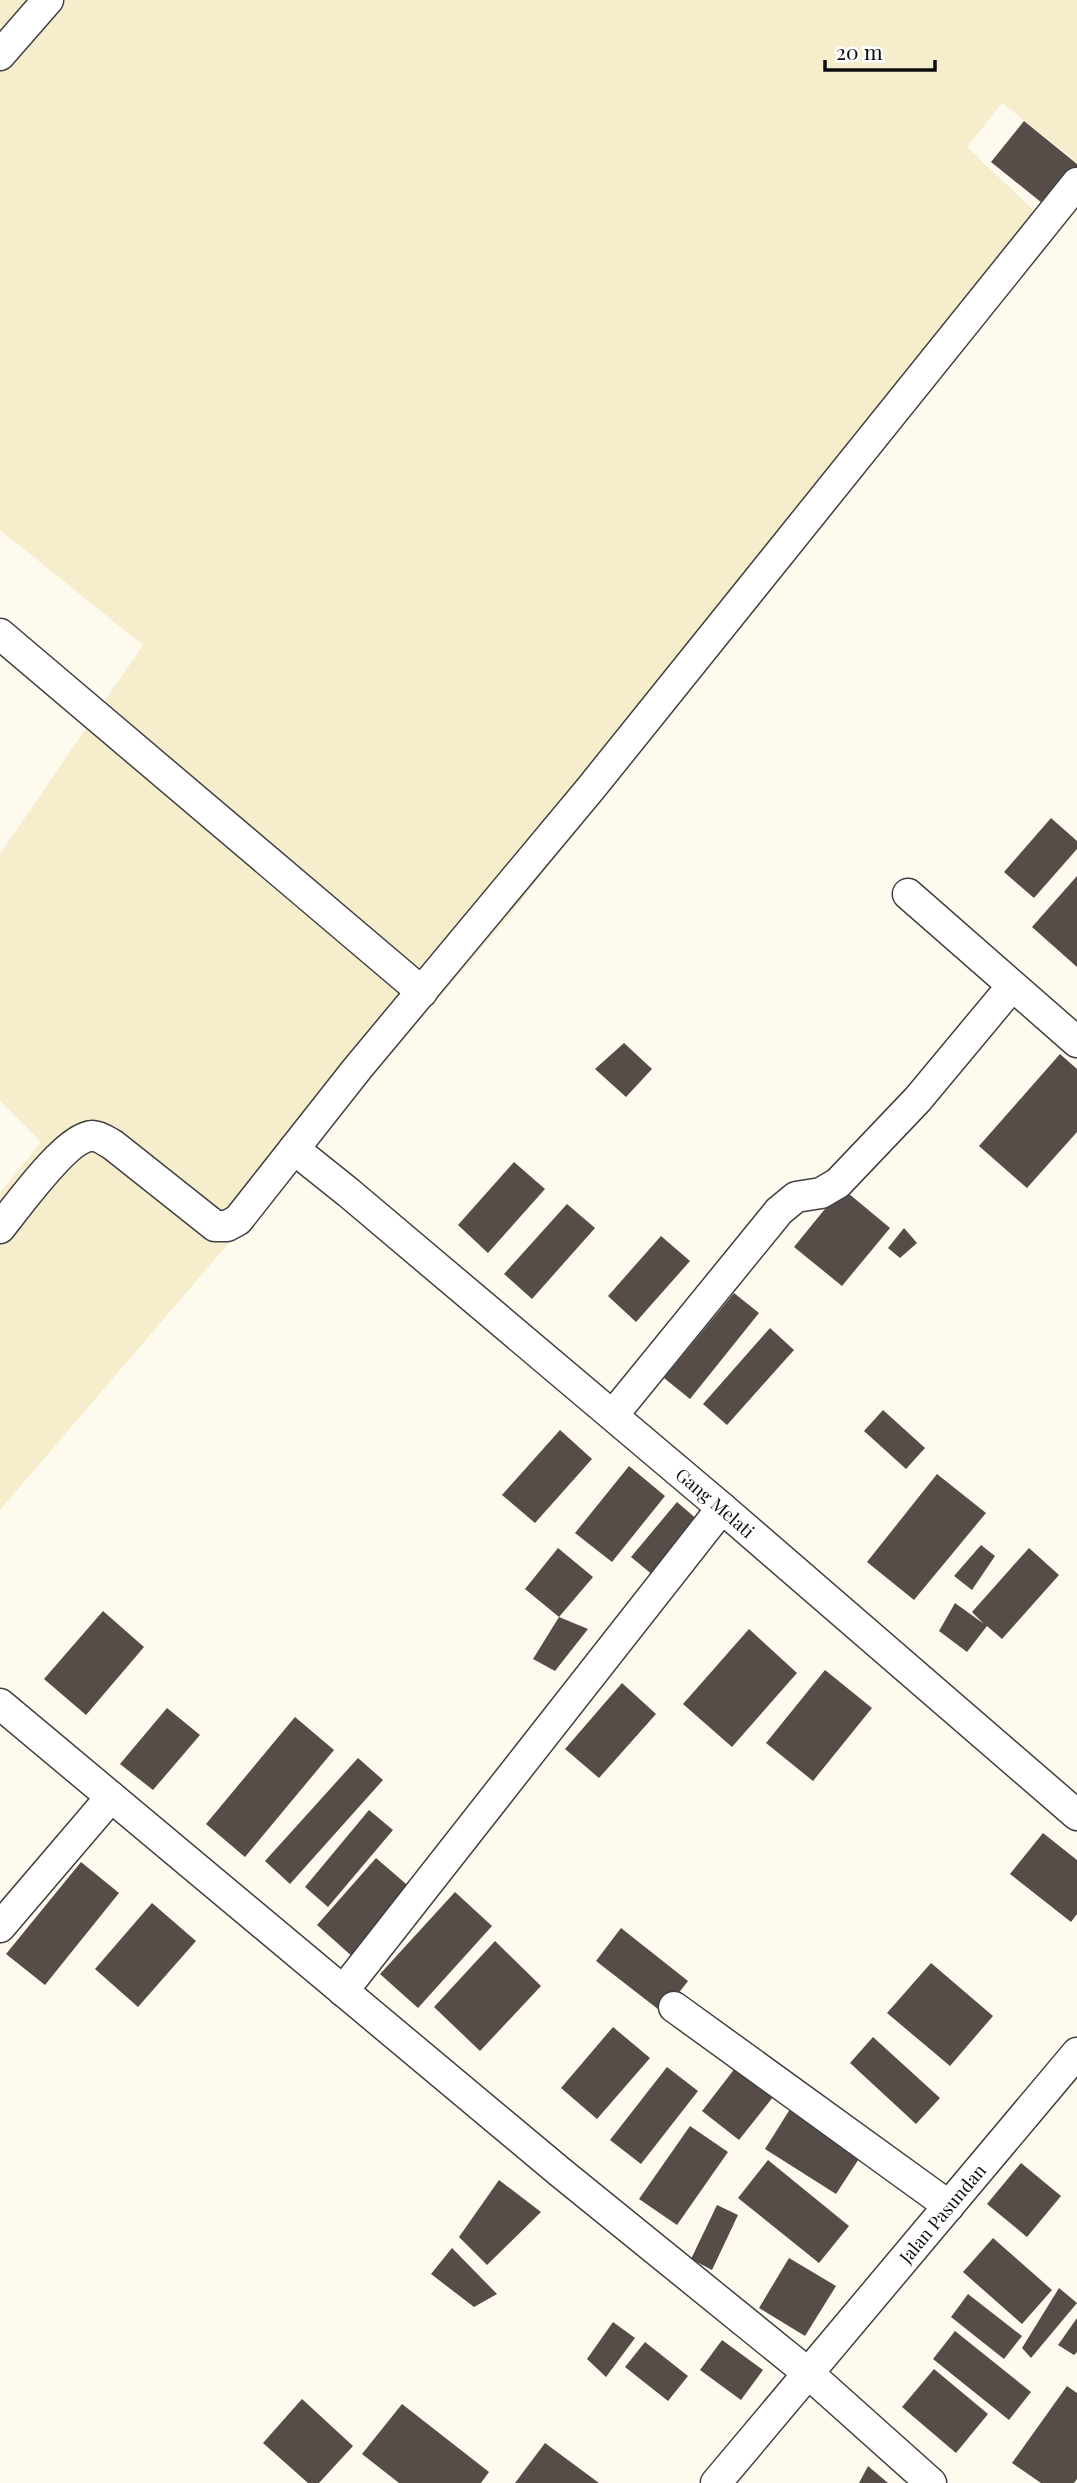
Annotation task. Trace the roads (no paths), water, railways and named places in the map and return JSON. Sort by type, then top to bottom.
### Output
[{"type":"street","points":[[0,55],[48,0]]},
{"type":"street","points":[[0,1228],[59,1157],[78,1139],[94,1136],[113,1145],[215,1226],[227,1226],[237,1220],[302,1156],[422,992],[591,788],[1077,183]]},
{"type":"street","points":[[0,634],[422,992]]},
{"type":"street","points":[[908,894],[1077,1042]]},
{"type":"street","points":[[612,1415],[779,1211],[796,1198],[821,1193],[838,1183],[918,1099],[1012,986]]},
{"type":"street","name":"Gang Melati","points":[[302,1156],[722,1508],[1077,1815]]},
{"type":"street","points":[[343,1991],[722,1508]]},
{"type":"street","points":[[0,1704],[560,2172],[808,2373],[931,2483]]},
{"type":"street","points":[[0,1927],[111,1797]]},
{"type":"street","points":[[674,2007],[949,2206]]},
{"type":"street","name":"Jalan Pasundan","points":[[716,2483],[1077,2053]]}]
